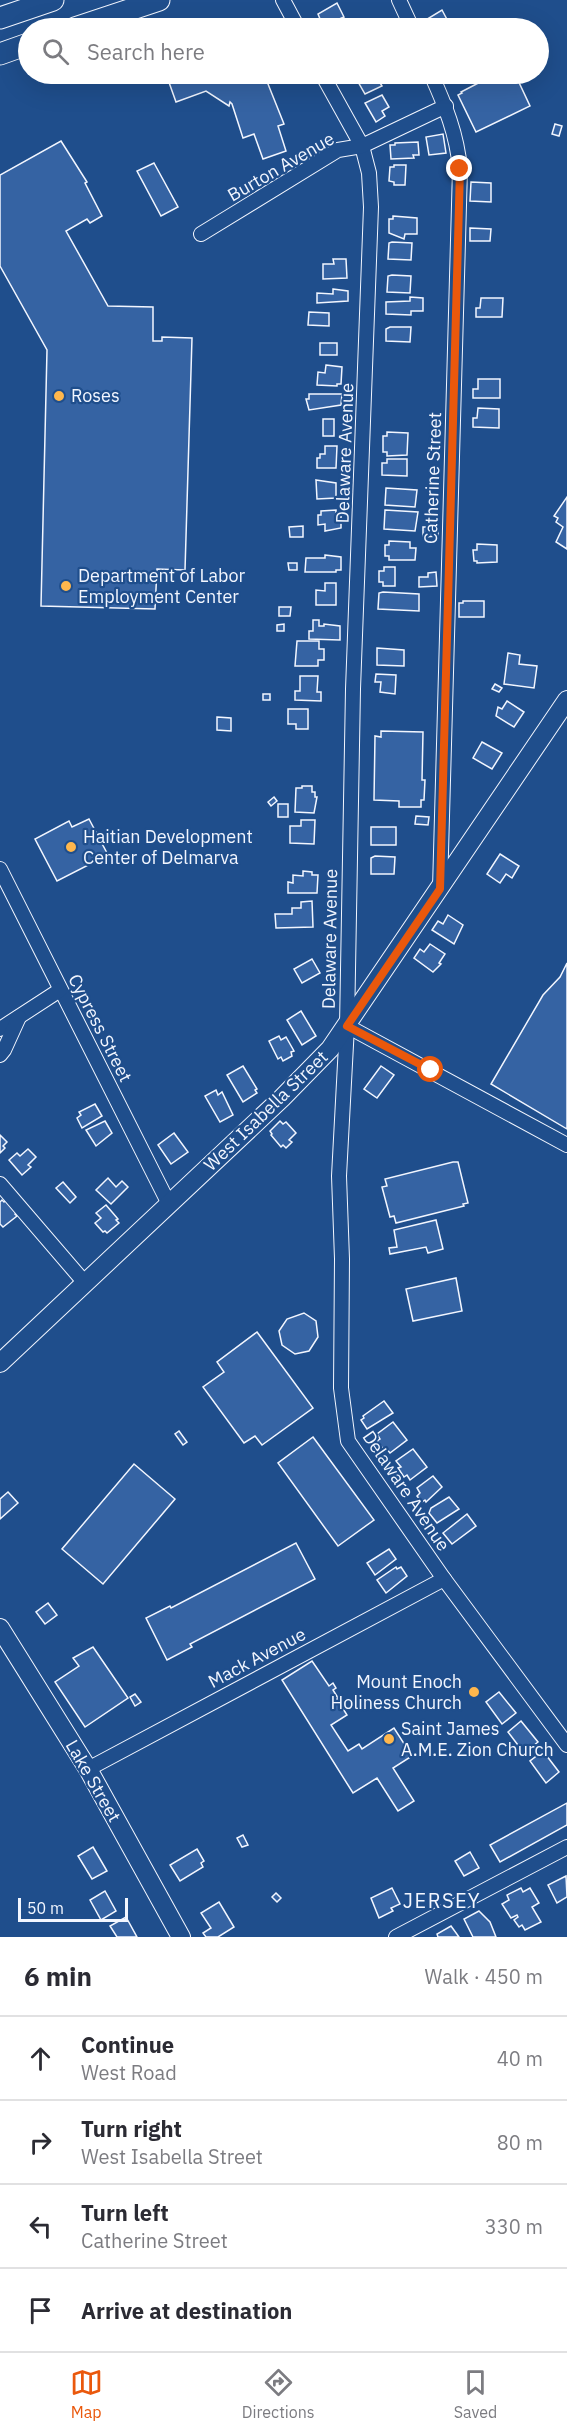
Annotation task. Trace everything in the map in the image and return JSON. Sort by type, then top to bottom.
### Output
[{"type":"main road","points":[[0,18],[53,0]]},
{"type":"main road","points":[[105,18],[159,0]]},
{"type":"main road","points":[[0,54],[18,48]]},
{"type":"street","points":[[283,0],[293,18]]},
{"type":"street","points":[[399,0],[407,18]]},
{"type":"street","name":"Delaware Avenue","points":[[328,84],[362,146],[369,173],[371,207],[353,689],[347,1026],[339,1176],[342,1259],[341,1388],[348,1441],[444,1579],[567,1745]]},
{"type":"street","name":"Catherine Street","points":[[436,84],[446,106],[458,146],[460,169],[440,889]]},
{"type":"street","name":"Burton Avenue","points":[[201,234],[338,150],[362,146],[446,106]]},
{"type":"street","name":"West Isabella Street","points":[[0,1362],[308,1073],[330,1049],[567,700]]},
{"type":"street","name":"Cypress Street","points":[[0,869],[169,1204]]},
{"type":"street","points":[[0,1029],[60,990]]},
{"type":"street","points":[[0,1055],[19,1017]]},
{"type":"street","points":[[347,1026],[567,1145]]},
{"type":"street","points":[[0,1184],[85,1283]]},
{"type":"street","name":"Mack Avenue","points":[[88,1769],[444,1579]]},
{"type":"street","name":"Lake Street","points":[[0,1628],[88,1769],[181,1937]]},
{"type":"street","points":[[396,1937],[567,1847]]},
{"type":"building","points":[[337,3],[344,17],[320,18],[318,14]]},
{"type":"building","points":[[442,10],[446,18],[429,18]]},
{"type":"building","points":[[170,84],[268,84],[284,124],[278,126],[286,151],[263,159],[254,134],[243,138],[232,104],[230,102],[229,106],[206,91],[176,102]]},
{"type":"building","points":[[359,84],[381,84],[382,86],[365,94]]},
{"type":"building","points":[[476,84],[520,84],[530,106],[476,132],[458,95]]},
{"type":"building","points":[[382,95],[389,107],[382,111],[385,116],[376,122],[365,103]]},
{"type":"building","points":[[555,124],[562,126],[559,136],[552,134]]},
{"type":"building","points":[[443,134],[446,153],[429,155],[426,137]]},
{"type":"building","points":[[61,141],[87,182],[85,183],[102,216],[90,223],[87,219],[66,231],[108,306],[153,307],[153,341],[162,341],[162,337],[192,338],[185,570],[157,569],[155,609],[41,606],[47,350],[0,266],[0,175]]},
{"type":"building","points":[[418,142],[419,155],[413,155],[414,158],[391,159],[390,145]]},
{"type":"building","points":[[154,163],[178,207],[161,216],[137,171]]},
{"type":"building","points":[[406,165],[405,185],[394,185],[394,182],[389,181],[390,167]]},
{"type":"building","points":[[471,182],[491,183],[491,202],[470,201]]},
{"type":"building","points":[[393,216],[417,218],[417,234],[405,234],[404,239],[389,233],[389,219],[393,219]]},
{"type":"building","points":[[470,228],[491,229],[490,241],[470,241]]},
{"type":"building","points":[[389,243],[412,243],[411,260],[388,259]]},
{"type":"building","points":[[333,259],[346,259],[347,278],[323,279],[323,264],[334,264]]},
{"type":"building","points":[[388,276],[411,276],[410,293],[387,292]]},
{"type":"building","points":[[333,289],[348,291],[348,301],[317,303],[317,293],[333,294]]},
{"type":"building","points":[[410,297],[423,298],[423,311],[411,311],[411,315],[386,314],[386,302],[410,301]]},
{"type":"building","points":[[481,298],[503,298],[502,317],[476,317],[476,308],[480,308]]},
{"type":"building","points":[[309,312],[329,313],[329,326],[308,325]]},
{"type":"building","points":[[411,327],[410,342],[386,341],[386,329]]},
{"type":"building","points":[[320,343],[337,343],[337,355],[320,355]]},
{"type":"building","points":[[326,365],[342,367],[341,384],[337,386],[317,385],[318,372],[325,373]]},
{"type":"building","points":[[478,379],[500,379],[500,398],[473,398],[473,389],[478,389]]},
{"type":"building","points":[[309,394],[342,394],[341,405],[309,410],[306,399],[309,399]]},
{"type":"building","points":[[478,408],[499,409],[499,428],[473,427],[473,418],[477,418]]},
{"type":"building","points":[[323,419],[334,419],[334,436],[323,436]]},
{"type":"building","points":[[387,432],[408,433],[407,455],[387,456],[387,452],[383,452],[383,436],[387,436]]},
{"type":"building","points":[[325,446],[337,446],[336,468],[317,468],[317,458],[320,458],[320,454],[325,454]]},
{"type":"building","points":[[387,459],[407,459],[407,476],[382,475],[382,463],[387,463]]},
{"type":"building","points":[[316,480],[336,483],[336,498],[317,499]]},
{"type":"building","points":[[386,488],[417,490],[415,507],[385,505]]},
{"type":"building","points":[[567,497],[567,549],[556,542],[563,527],[556,522],[558,518],[554,516]]},
{"type":"building","points":[[336,510],[336,513],[341,513],[341,528],[325,531],[325,524],[318,525],[318,515],[321,515],[321,511]]},
{"type":"building","points":[[385,510],[418,512],[415,531],[384,529]]},
{"type":"building","points":[[303,526],[303,537],[290,537],[289,527]]},
{"type":"building","points":[[423,527],[438,527],[438,536],[423,537]]},
{"type":"building","points":[[389,541],[410,542],[410,548],[416,548],[415,560],[389,560],[389,556],[385,556],[385,545],[389,545]]},
{"type":"building","points":[[477,544],[497,545],[497,562],[477,563],[474,561],[473,550],[477,550]]},
{"type":"building","points":[[325,555],[341,557],[341,570],[305,572],[306,558],[325,558]]},
{"type":"building","points":[[288,563],[297,563],[297,570],[289,570]]},
{"type":"building","points":[[384,567],[395,567],[395,586],[383,586],[383,582],[379,582],[379,571],[384,571]]},
{"type":"building","points":[[436,572],[437,586],[419,587],[419,577],[428,577],[428,573]]},
{"type":"building","points":[[325,583],[336,583],[336,605],[316,605],[316,590],[325,591]]},
{"type":"building","points":[[379,593],[419,594],[419,611],[378,609]]},
{"type":"building","points":[[484,601],[484,617],[459,617],[459,603]]},
{"type":"building","points":[[279,607],[291,607],[290,616],[279,616]]},
{"type":"building","points":[[313,620],[319,620],[319,626],[324,626],[324,624],[340,626],[340,640],[309,639],[309,631],[313,631]]},
{"type":"building","points":[[284,624],[284,631],[277,631],[277,625]]},
{"type":"building","points":[[297,641],[319,641],[319,649],[324,649],[324,660],[318,660],[318,666],[295,666]]},
{"type":"building","points":[[377,648],[404,650],[404,666],[377,665]]},
{"type":"building","points":[[508,653],[520,655],[519,664],[537,666],[534,688],[504,684]]},
{"type":"building","points":[[376,674],[396,675],[395,694],[380,692],[381,682],[375,682]]},
{"type":"building","points":[[300,676],[318,676],[317,692],[321,692],[321,701],[295,700],[295,691],[300,691]]},
{"type":"building","points":[[495,684],[502,688],[499,692],[492,689]]},
{"type":"building","points":[[263,694],[270,694],[270,700],[263,700]]},
{"type":"building","points":[[507,701],[524,712],[514,727],[496,716],[498,707],[502,709]]},
{"type":"building","points":[[288,709],[308,709],[308,729],[296,729],[296,724],[288,724]]},
{"type":"building","points":[[217,717],[231,718],[231,731],[217,730]]},
{"type":"building","points":[[381,731],[423,732],[422,780],[425,780],[424,800],[421,800],[421,807],[399,807],[399,801],[374,800],[375,736],[381,737]]},
{"type":"building","points":[[482,742],[502,753],[492,769],[473,758]]},
{"type":"building","points":[[302,786],[312,786],[312,792],[315,792],[315,797],[317,797],[314,813],[295,812],[296,788],[302,788]]},
{"type":"building","points":[[274,797],[277,801],[271,806],[268,802]]},
{"type":"building","points":[[278,804],[288,804],[288,817],[278,817]]},
{"type":"building","points":[[416,816],[429,817],[428,825],[415,824]]},
{"type":"building","name":"Haitian Development Center of Delmarva","points":[[89,819],[108,855],[57,881],[35,839],[69,821],[72,827]]},
{"type":"building","points":[[301,820],[315,820],[314,844],[290,843],[290,826],[301,826]]},
{"type":"building","points":[[371,827],[396,827],[396,845],[371,845]]},
{"type":"building","points":[[500,854],[519,866],[512,878],[506,874],[500,883],[487,874]]},
{"type":"building","points":[[375,856],[395,857],[394,874],[371,874],[371,858]]},
{"type":"building","points":[[303,871],[318,875],[317,893],[288,893],[288,882],[293,883],[293,875],[303,876]]},
{"type":"building","points":[[312,901],[313,927],[276,928],[275,914],[292,914],[292,908],[301,908],[301,902]]},
{"type":"building","points":[[448,915],[463,925],[454,944],[432,930],[438,921],[443,924]]},
{"type":"building","points":[[430,944],[445,954],[439,963],[441,964],[433,972],[414,958],[420,949],[424,952]]},
{"type":"building","points":[[312,959],[320,973],[302,983],[294,969]]},
{"type":"building","points":[[567,963],[567,1129],[491,1084],[543,995],[560,977]]},
{"type":"building","points":[[301,1011],[316,1036],[302,1045],[287,1020]]},
{"type":"building","points":[[279,1036],[281,1040],[286,1037],[294,1051],[291,1052],[292,1056],[283,1061],[281,1057],[278,1059],[269,1041]]},
{"type":"building","points":[[243,1066],[257,1089],[255,1090],[257,1093],[243,1102],[227,1075]]},
{"type":"building","points":[[381,1066],[394,1075],[377,1098],[364,1089]]},
{"type":"building","points":[[216,1090],[218,1095],[222,1092],[233,1115],[220,1122],[205,1096]]},
{"type":"building","points":[[95,1104],[102,1116],[82,1128],[77,1118],[81,1115],[79,1112]]},
{"type":"building","points":[[105,1121],[112,1133],[96,1146],[86,1130]]},
{"type":"building","points":[[280,1121],[283,1124],[286,1122],[296,1133],[289,1140],[292,1142],[286,1148],[283,1145],[281,1147],[270,1131]]},
{"type":"building","points":[[174,1133],[188,1152],[171,1164],[158,1145]]},
{"type":"building","points":[[0,1135],[7,1142],[0,1153]]},
{"type":"building","points":[[28,1149],[36,1157],[28,1165],[31,1167],[22,1175],[9,1160],[17,1153],[20,1156]]},
{"type":"building","points":[[458,1162],[468,1203],[463,1204],[464,1206],[396,1223],[394,1216],[390,1217],[382,1187],[387,1186],[385,1179]]},
{"type":"building","points":[[108,1178],[116,1187],[122,1181],[128,1187],[111,1204],[96,1190]]},
{"type":"building","points":[[63,1182],[76,1197],[70,1203],[56,1188]]},
{"type":"building","points":[[2,1200],[4,1202],[6,1200],[18,1212],[15,1214],[17,1216],[3,1227],[0,1224],[0,1202]]},
{"type":"building","points":[[106,1205],[119,1223],[107,1233],[95,1223],[101,1218],[96,1213]]},
{"type":"building","points":[[436,1220],[443,1249],[428,1253],[426,1247],[390,1254],[389,1248],[397,1247],[394,1230]]},
{"type":"building","points":[[456,1278],[462,1311],[413,1321],[406,1289]]},
{"type":"building","points":[[304,1313],[316,1321],[318,1337],[309,1351],[295,1354],[282,1345],[279,1331],[287,1319]]},
{"type":"building","points":[[257,1332],[313,1408],[262,1445],[255,1436],[244,1443],[203,1387],[224,1372],[217,1362]]},
{"type":"building","points":[[384,1401],[393,1413],[367,1429],[361,1420],[363,1416]]},
{"type":"building","points":[[393,1422],[407,1440],[390,1453],[386,1448],[384,1450],[377,1441],[380,1439],[377,1434]]},
{"type":"building","points":[[179,1431],[187,1442],[183,1445],[175,1434]]},
{"type":"building","points":[[313,1437],[374,1520],[338,1546],[278,1463]]},
{"type":"building","points":[[413,1449],[427,1467],[410,1480],[407,1475],[404,1477],[396,1461]]},
{"type":"building","points":[[134,1464],[175,1499],[103,1584],[62,1549]]},
{"type":"building","points":[[433,1476],[442,1487],[426,1502],[425,1500],[422,1502],[417,1496],[420,1493],[417,1488]]},
{"type":"building","points":[[8,1492],[18,1503],[0,1519],[0,1499]]},
{"type":"building","points":[[449,1497],[459,1509],[437,1523],[429,1513],[431,1508]]},
{"type":"building","points":[[467,1514],[476,1526],[452,1544],[443,1533]]},
{"type":"building","points":[[296,1543],[315,1579],[190,1644],[192,1647],[167,1660],[146,1618],[170,1606],[171,1608]]},
{"type":"building","points":[[389,1549],[396,1559],[375,1575],[367,1563]]},
{"type":"building","points":[[396,1567],[397,1569],[401,1567],[407,1576],[386,1593],[377,1580]]},
{"type":"building","points":[[48,1603],[57,1615],[45,1624],[36,1612]]},
{"type":"building","points":[[93,1647],[128,1698],[85,1727],[55,1682],[79,1666],[73,1658]]},
{"type":"building","name":"Saint James A.M.E. Zion Church","points":[[312,1661],[329,1686],[333,1683],[336,1688],[333,1690],[347,1715],[331,1725],[348,1751],[359,1744],[362,1749],[394,1728],[412,1756],[393,1768],[414,1801],[398,1811],[377,1778],[353,1793],[282,1680]]},
{"type":"building","points":[[499,1692],[516,1713],[502,1724],[486,1702]]},
{"type":"building","points":[[135,1694],[141,1702],[135,1706],[130,1697]]},
{"type":"building","points":[[521,1721],[538,1742],[524,1753],[508,1732]]},
{"type":"building","points":[[543,1751],[559,1772],[546,1783],[530,1761]]},
{"type":"building","points":[[567,1803],[567,1825],[500,1862],[490,1845]]},
{"type":"building","points":[[243,1835],[248,1845],[242,1847],[237,1838]]},
{"type":"building","points":[[93,1847],[107,1871],[92,1879],[78,1856]]},
{"type":"building","points":[[197,1849],[204,1861],[201,1863],[203,1867],[180,1881],[170,1865]]},
{"type":"building","points":[[470,1852],[479,1868],[464,1876],[455,1861]]},
{"type":"building","points":[[566,1876],[567,1897],[557,1903],[548,1885]]},
{"type":"building","points":[[392,1888],[400,1904],[391,1908],[393,1911],[379,1918],[371,1898]]},
{"type":"building","points":[[521,1888],[523,1892],[530,1888],[539,1903],[532,1907],[541,1922],[525,1930],[522,1925],[519,1927],[514,1920],[518,1917],[517,1915],[511,1918],[502,1904],[509,1900],[507,1895]]},
{"type":"building","points":[[105,1891],[116,1911],[101,1920],[90,1900]]},
{"type":"building","points":[[276,1893],[281,1898],[277,1902],[272,1897]]},
{"type":"building","points":[[219,1902],[234,1927],[218,1937],[206,1937],[203,1933],[211,1928],[201,1913]]},
{"type":"building","points":[[479,1911],[490,1922],[496,1937],[473,1937],[464,1919]]},
{"type":"building","points":[[126,1917],[137,1937],[117,1937],[110,1926]]},
{"type":"building","points":[[451,1926],[459,1937],[438,1937],[437,1934]]},
{"type":"place","name":"Roses","points":[[59,396]]},
{"type":"place","name":"Department of Labor Employment Center","points":[[66,586]]},
{"type":"place","name":"Haitian Development Center of Delmarva","points":[[71,847]]},
{"type":"place","name":"Mount Enoch Holiness Church","points":[[474,1692]]},
{"type":"place","name":"Saint James A.M.E. Zion Church","points":[[389,1739]]},
{"type":"district","name":"JERSEY","points":[[442,1901]]},
{"type":"route","points":[[431,1070],[347,1026],[440,889],[460,169]]}]
